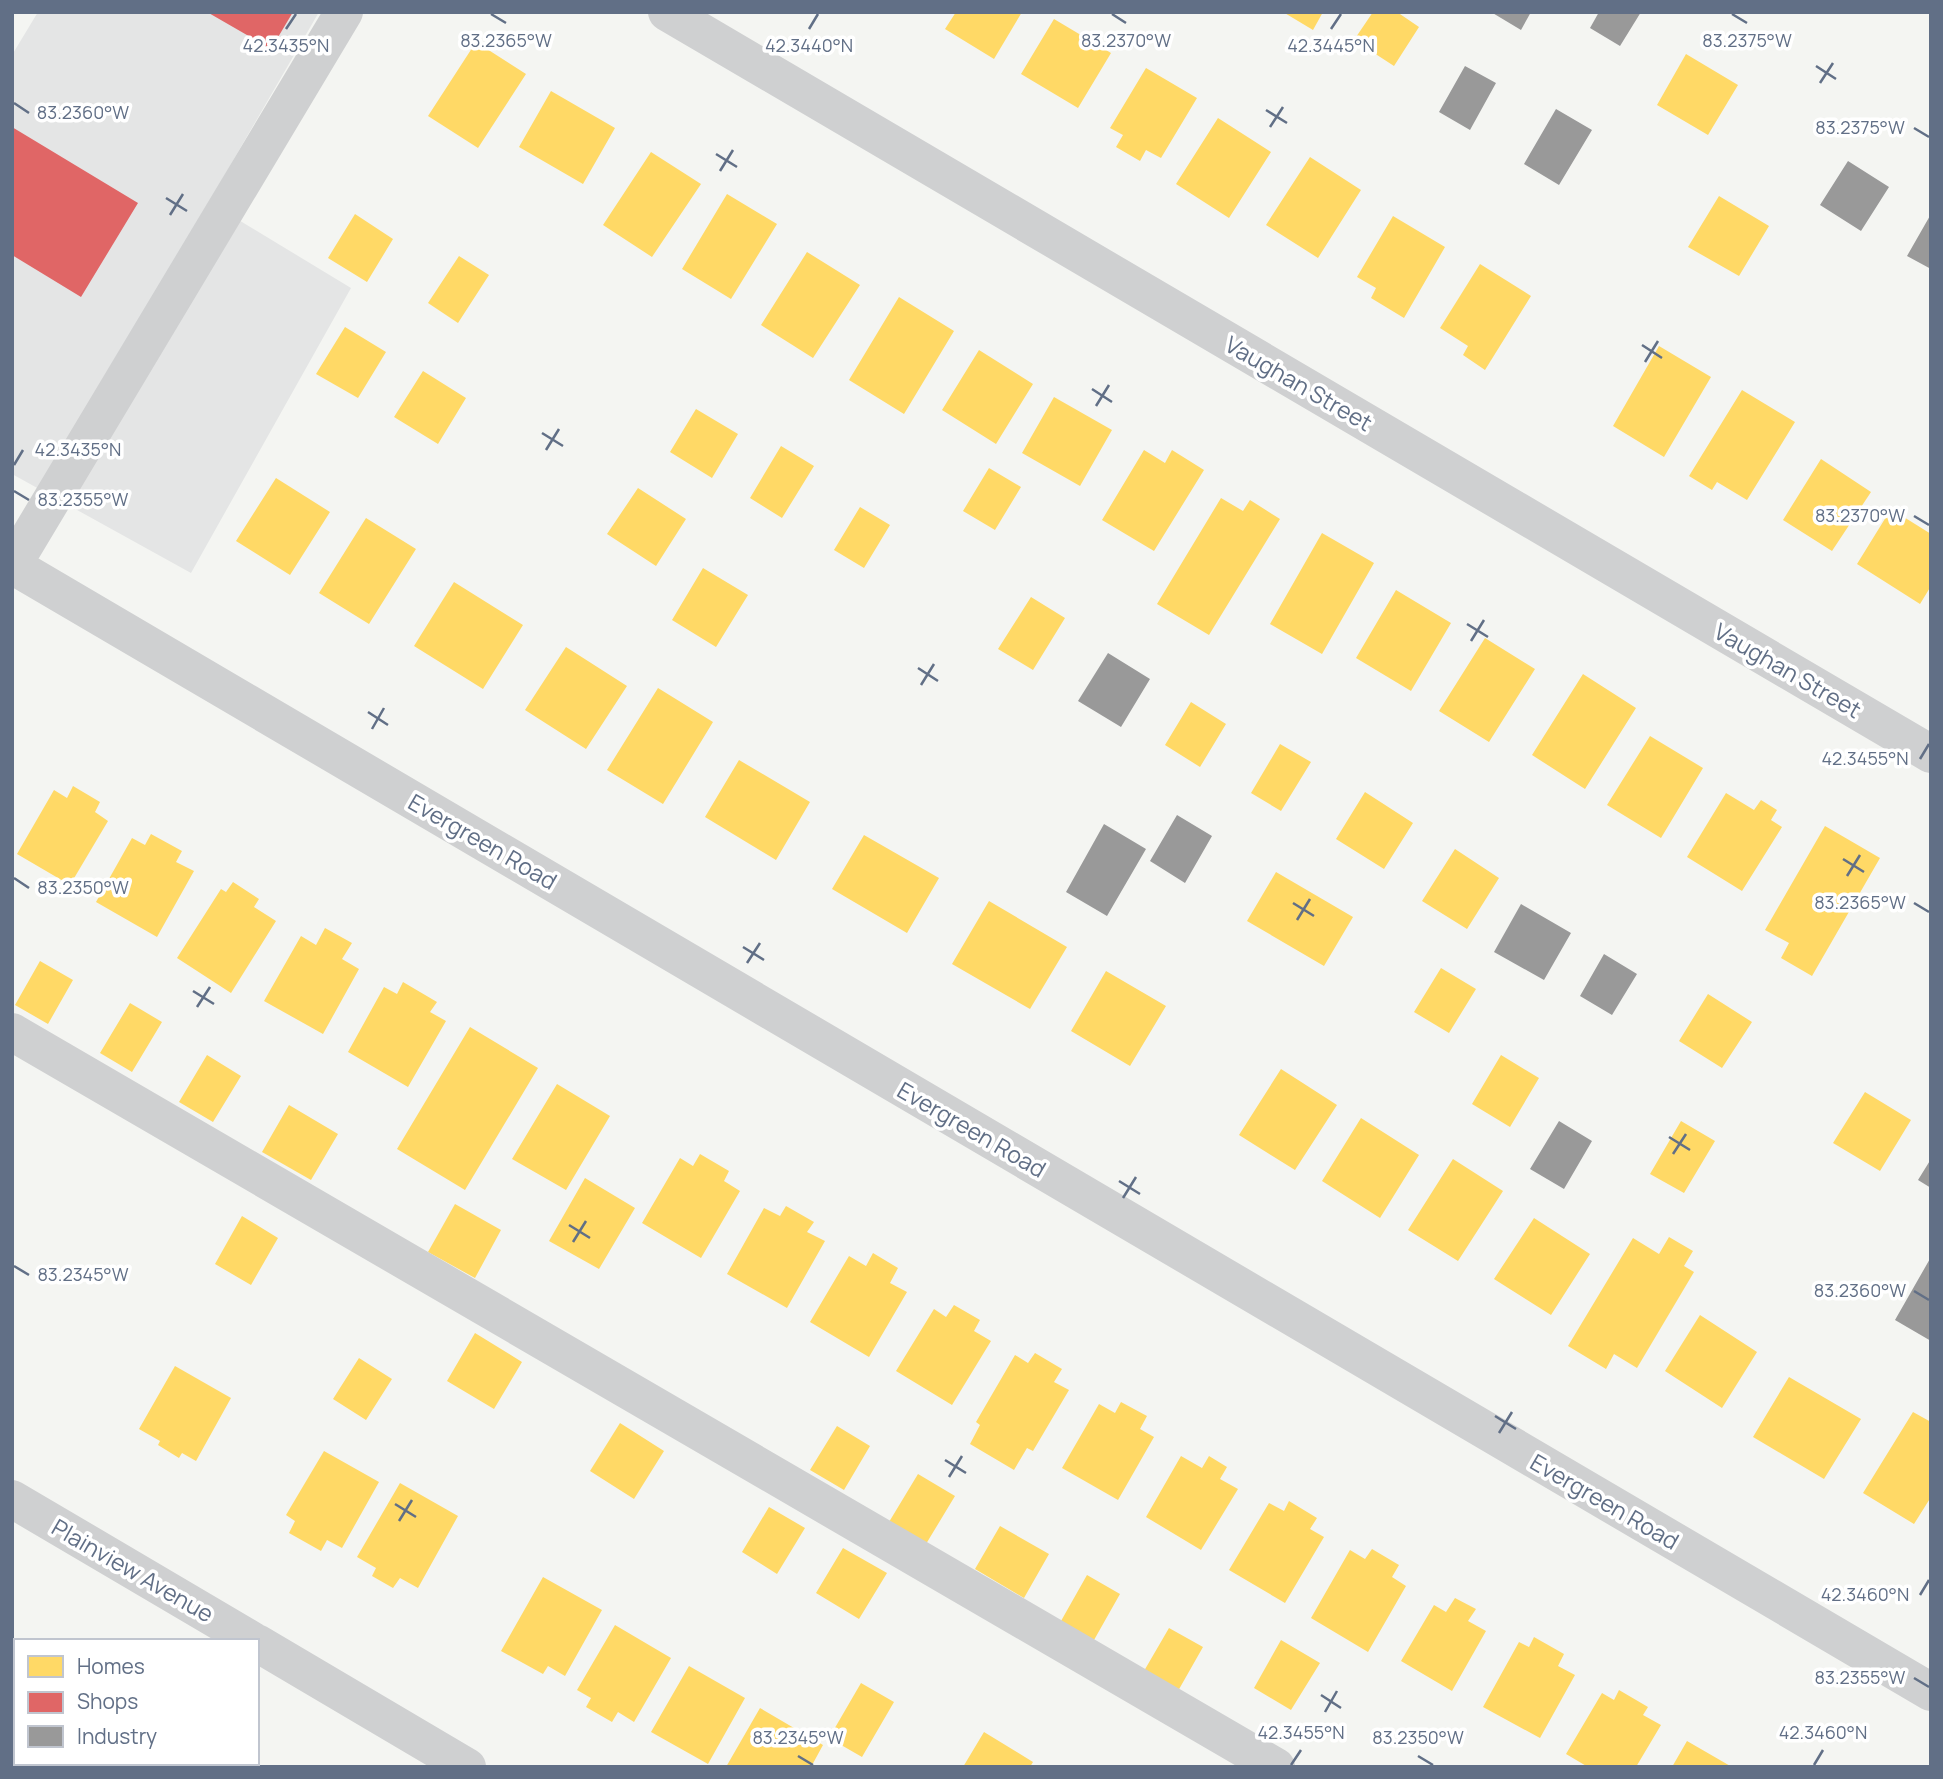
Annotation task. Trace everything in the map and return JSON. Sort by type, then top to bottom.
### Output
[{"type":"street","points":[[12,565],[344,12]]},
{"type":"street","name":"Vaughan Street","points":[[667,12],[1931,754]]},
{"type":"street","name":"Evergreen Road","points":[[12,565],[1931,1692]]},
{"type":"street","points":[[12,1032],[1276,1767]]},
{"type":"street","name":"Plainview Avenue","points":[[12,1499],[250,1639]]},
{"type":"street","name":"Plainview Avenue","points":[[259,1644],[467,1767]]},
{"type":"shaded area","points":[[38,12],[319,12],[209,202],[351,288],[191,573],[12,474],[12,55]]},
{"type":"building: Homes","points":[[956,12],[1022,12],[994,59],[945,29]]},
{"type":"building: Homes","points":[[1283,12],[1323,12],[1313,30]]},
{"type":"building: Homes","points":[[1373,12],[1397,12],[1419,27],[1394,66],[1354,40]]},
{"type":"building: Homes","points":[[1054,19],[1111,53],[1078,108],[1021,74]]},
{"type":"building: Homes","points":[[476,42],[526,74],[478,148],[428,116]]},
{"type":"building: Homes","points":[[1686,54],[1738,85],[1708,135],[1657,105]]},
{"type":"building: Homes","points":[[1146,68],[1197,98],[1161,158],[1146,150],[1140,161],[1116,147],[1123,135],[1110,128]]},
{"type":"building: Homes","points":[[551,91],[615,128],[583,184],[519,147]]},
{"type":"building: Homes","points":[[1218,118],[1271,152],[1229,218],[1176,184]]},
{"type":"building: Homes","points":[[651,152],[701,184],[652,257],[603,225]]},
{"type":"building: Homes","points":[[1310,157],[1361,190],[1318,258],[1266,225]]},
{"type":"building: Homes","points":[[727,194],[777,224],[731,299],[682,269]]},
{"type":"building: Homes","points":[[1719,196],[1769,226],[1739,276],[1688,247]]},
{"type":"building: Homes","points":[[355,214],[393,239],[367,282],[328,258]]},
{"type":"building: Homes","points":[[1393,216],[1445,247],[1404,318],[1371,298],[1376,288],[1357,277]]},
{"type":"building: Homes","points":[[807,252],[860,285],[813,358],[761,325]]},
{"type":"building: Homes","points":[[459,256],[489,275],[458,323],[428,303]]},
{"type":"building: Homes","points":[[1480,264],[1531,296],[1485,370],[1463,355],[1468,346],[1440,328]]},
{"type":"building: Homes","points":[[899,297],[954,331],[904,414],[849,380]]},
{"type":"building: Homes","points":[[345,327],[386,352],[358,398],[316,374]]},
{"type":"building: Homes","points":[[1659,346],[1711,377],[1664,457],[1613,426]]},
{"type":"building: Homes","points":[[979,350],[1033,384],[996,444],[942,410]]},
{"type":"building: Homes","points":[[423,371],[466,398],[438,444],[394,417]]},
{"type":"building: Homes","points":[[1742,390],[1795,422],[1747,500],[1717,482],[1712,490],[1689,476]]},
{"type":"building: Homes","points":[[1054,397],[1112,430],[1080,486],[1022,453]]},
{"type":"building: Homes","points":[[696,409],[738,434],[712,478],[670,452]]},
{"type":"building: Homes","points":[[781,446],[814,466],[782,518],[750,498]]},
{"type":"building: Homes","points":[[1144,450],[1165,463],[1172,450],[1204,470],[1154,551],[1102,520]]},
{"type":"building: Homes","points":[[1821,459],[1871,492],[1832,551],[1783,520]]},
{"type":"building: Homes","points":[[989,468],[1021,487],[995,530],[963,511]]},
{"type":"building: Homes","points":[[276,478],[330,512],[290,575],[236,541]]},
{"type":"building: Homes","points":[[638,488],[686,519],[656,566],[607,534]]},
{"type":"building: Homes","points":[[1221,498],[1243,511],[1250,500],[1280,519],[1209,635],[1157,604]]},
{"type":"building: Homes","points":[[860,507],[890,525],[864,568],[834,550]]},
{"type":"building: Homes","points":[[1891,509],[1931,534],[1931,586],[1920,604],[1857,564]]},
{"type":"building: Homes","points":[[366,518],[416,549],[369,624],[319,593]]},
{"type":"building: Homes","points":[[1322,533],[1374,563],[1322,654],[1270,624]]},
{"type":"building: Homes","points":[[703,568],[748,595],[716,647],[672,620]]},
{"type":"building: Homes","points":[[454,582],[523,625],[483,689],[414,646]]},
{"type":"building: Homes","points":[[1396,590],[1451,623],[1411,691],[1356,658]]},
{"type":"building: Homes","points":[[1031,597],[1065,618],[1033,670],[998,649]]},
{"type":"building: Homes","points":[[1485,638],[1535,669],[1489,742],[1439,711]]},
{"type":"building: Homes","points":[[566,647],[627,686],[586,749],[525,710]]},
{"type":"building: Homes","points":[[1583,674],[1636,708],[1585,789],[1532,755]]},
{"type":"building: Homes","points":[[658,688],[713,722],[663,804],[607,770]]},
{"type":"building: Homes","points":[[1191,702],[1226,724],[1200,767],[1165,745]]},
{"type":"building: Homes","points":[[1650,736],[1703,768],[1661,838],[1607,805]]},
{"type":"building: Homes","points":[[1280,744],[1311,762],[1281,811],[1251,793]]},
{"type":"building: Homes","points":[[739,760],[810,802],[776,860],[705,817]]},
{"type":"building: Homes","points":[[73,786],[100,802],[95,812],[108,821],[70,885],[17,854],[54,790],[67,798]]},
{"type":"building: Homes","points":[[1365,792],[1413,823],[1384,869],[1336,839]]},
{"type":"building: Homes","points":[[1726,793],[1754,810],[1761,800],[1777,810],[1771,820],[1782,827],[1742,891],[1687,857]]},
{"type":"building: Homes","points":[[1825,826],[1880,858],[1812,976],[1781,958],[1789,943],[1765,930]]},
{"type":"building: Homes","points":[[151,834],[182,851],[176,862],[194,871],[157,937],[96,902],[132,838],[145,845]]},
{"type":"building: Homes","points":[[864,835],[939,878],[907,933],[832,889]]},
{"type":"building: Homes","points":[[1455,849],[1499,878],[1467,929],[1422,901]]},
{"type":"building: Homes","points":[[1276,872],[1353,917],[1324,966],[1247,921]]},
{"type":"building: Homes","points":[[233,882],[259,899],[254,907],[276,921],[231,993],[177,958],[221,889],[226,892]]},
{"type":"building: Homes","points":[[989,901],[1067,947],[1030,1009],[952,964]]},
{"type":"building: Homes","points":[[325,928],[352,943],[342,959],[359,969],[323,1034],[264,1001],[301,936],[316,945]]},
{"type":"building: Homes","points":[[40,961],[73,980],[48,1024],[15,1005]]},
{"type":"building: Homes","points":[[1441,968],[1476,989],[1449,1033],[1414,1012]]},
{"type":"building: Homes","points":[[1106,971],[1166,1006],[1130,1066],[1071,1031]]},
{"type":"building: Homes","points":[[403,982],[437,1002],[430,1012],[446,1021],[408,1087],[348,1052],[384,987],[397,994]]},
{"type":"building: Homes","points":[[1708,994],[1752,1022],[1722,1068],[1679,1041]]},
{"type":"building: Homes","points":[[130,1003],[162,1022],[132,1072],[100,1053]]},
{"type":"building: Homes","points":[[470,1027],[538,1068],[465,1190],[397,1149]]},
{"type":"building: Homes","points":[[207,1055],[241,1076],[213,1122],[179,1102]]},
{"type":"building: Homes","points":[[1501,1055],[1539,1078],[1510,1127],[1472,1104]]},
{"type":"building: Homes","points":[[1281,1069],[1337,1105],[1295,1170],[1239,1135]]},
{"type":"building: Homes","points":[[557,1084],[610,1116],[566,1190],[512,1159]]},
{"type":"building: Homes","points":[[1865,1092],[1911,1120],[1880,1171],[1833,1143]]},
{"type":"building: Homes","points":[[289,1105],[338,1134],[311,1180],[262,1152]]},
{"type":"building: Homes","points":[[1361,1118],[1419,1155],[1380,1218],[1322,1181]]},
{"type":"building: Homes","points":[[1681,1121],[1715,1141],[1684,1193],[1650,1174]]},
{"type":"building: Homes","points":[[700,1154],[729,1171],[724,1181],[740,1191],[701,1258],[642,1223],[680,1158],[693,1166]]},
{"type":"building: Homes","points":[[1453,1159],[1503,1191],[1458,1261],[1408,1230]]},
{"type":"building: Homes","points":[[585,1178],[635,1208],[599,1269],[549,1241]]},
{"type":"building: Homes","points":[[455,1204],[501,1230],[475,1278],[428,1252]]},
{"type":"building: Homes","points":[[786,1206],[814,1222],[807,1232],[825,1241],[787,1308],[727,1274],[764,1208],[780,1216]]},
{"type":"building: Homes","points":[[242,1216],[278,1238],[251,1285],[215,1264]]},
{"type":"building: Homes","points":[[1534,1218],[1590,1254],[1551,1315],[1494,1279]]},
{"type":"building: Homes","points":[[1669,1237],[1693,1251],[1684,1266],[1694,1272],[1637,1368],[1614,1354],[1606,1369],[1568,1346],[1633,1238],[1659,1254]]},
{"type":"building: Homes","points":[[873,1253],[898,1268],[890,1283],[907,1292],[869,1357],[810,1322],[849,1256],[866,1266]]},
{"type":"building: Homes","points":[[954,1305],[980,1320],[974,1331],[991,1341],[952,1405],[896,1371],[934,1309],[946,1317]]},
{"type":"building: Homes","points":[[1700,1315],[1757,1352],[1722,1408],[1665,1371]]},
{"type":"building: Homes","points":[[475,1333],[522,1362],[494,1409],[447,1381]]},
{"type":"building: Homes","points":[[1035,1353],[1062,1369],[1054,1382],[1069,1390],[1033,1451],[1027,1448],[1014,1470],[970,1444],[980,1425],[976,1422],[1015,1355],[1028,1363]]},
{"type":"building: Homes","points":[[359,1358],[392,1379],[366,1420],[333,1399]]},
{"type":"building: Homes","points":[[175,1366],[231,1398],[196,1461],[182,1453],[179,1458],[158,1445],[160,1441],[139,1429]]},
{"type":"building: Homes","points":[[1789,1377],[1861,1419],[1824,1479],[1753,1437]]},
{"type":"building: Homes","points":[[1121,1402],[1147,1416],[1140,1429],[1154,1437],[1118,1500],[1062,1468],[1099,1404],[1115,1413]]},
{"type":"building: Homes","points":[[1913,1412],[1931,1422],[1931,1497],[1914,1524],[1863,1493]]},
{"type":"building: Homes","points":[[620,1423],[664,1451],[634,1499],[590,1471]]},
{"type":"building: Homes","points":[[837,1426],[870,1446],[844,1490],[810,1470]]},
{"type":"building: Homes","points":[[324,1451],[379,1482],[342,1548],[327,1540],[321,1551],[289,1533],[295,1521],[286,1515]]},
{"type":"building: Homes","points":[[1181,1456],[1202,1468],[1209,1456],[1227,1467],[1220,1479],[1238,1489],[1201,1550],[1146,1517]]},
{"type":"building: Homes","points":[[918,1474],[955,1496],[926,1544],[889,1522]]},
{"type":"building: Homes","points":[[400,1483],[458,1516],[418,1588],[400,1578],[393,1588],[372,1576],[376,1568],[357,1557]]},
{"type":"building: Homes","points":[[1289,1501],[1317,1518],[1310,1529],[1324,1537],[1285,1603],[1229,1570],[1269,1503],[1284,1511]]},
{"type":"building: Homes","points":[[769,1507],[805,1528],[777,1574],[742,1552]]},
{"type":"building: Homes","points":[[1000,1526],[1049,1554],[1024,1598],[975,1569]]},
{"type":"building: Homes","points":[[843,1548],[887,1573],[859,1619],[816,1593]]},
{"type":"building: Homes","points":[[1372,1549],[1399,1565],[1392,1577],[1406,1586],[1368,1652],[1311,1618],[1350,1550],[1365,1559]]},
{"type":"building: Homes","points":[[1087,1575],[1120,1594],[1094,1640],[1061,1621]]},
{"type":"building: Homes","points":[[543,1577],[602,1610],[565,1676],[548,1666],[543,1674],[501,1651]]},
{"type":"building: Homes","points":[[1455,1598],[1476,1609],[1468,1621],[1486,1631],[1452,1691],[1401,1661],[1434,1605],[1446,1612]]},
{"type":"building: Homes","points":[[615,1625],[671,1658],[634,1722],[618,1712],[612,1722],[586,1707],[591,1698],[577,1690]]},
{"type":"building: Homes","points":[[1169,1628],[1203,1647],[1178,1691],[1144,1671]]},
{"type":"building: Homes","points":[[1534,1637],[1564,1654],[1558,1666],[1575,1675],[1540,1738],[1483,1707],[1519,1642],[1529,1647]]},
{"type":"building: Homes","points":[[1281,1640],[1320,1663],[1291,1710],[1254,1688]]},
{"type":"building: Homes","points":[[12,1660],[14,1747],[12,1746]]},
{"type":"building: Homes","points":[[689,1666],[745,1698],[708,1764],[651,1732]]},
{"type":"building: Homes","points":[[861,1683],[894,1702],[862,1757],[829,1738]]},
{"type":"building: Homes","points":[[1619,1690],[1648,1707],[1643,1715],[1661,1725],[1636,1767],[1588,1767],[1566,1754],[1602,1693],[1614,1700]]},
{"type":"building: Homes","points":[[760,1708],[823,1745],[811,1767],[726,1767]]},
{"type":"building: Homes","points":[[984,1732],[1033,1762],[1030,1767],[963,1767]]},
{"type":"building: Homes","points":[[1687,1741],[1732,1767],[1672,1767]]},
{"type":"building: Homes","points":[[32,1765],[109,1765],[108,1767],[31,1767]]},
{"type":"building: Homes","points":[[141,1765],[217,1765],[216,1767],[140,1767]]},
{"type":"building: Shops","points":[[207,12],[293,12],[271,49]]},
{"type":"building: Shops","points":[[12,127],[138,203],[81,297],[12,255]]},
{"type":"building: Industry","points":[[1491,12],[1531,12],[1521,30]]},
{"type":"building: Industry","points":[[1599,12],[1641,12],[1620,46],[1590,28]]},
{"type":"building: Industry","points":[[1465,66],[1496,83],[1470,130],[1439,112]]},
{"type":"building: Industry","points":[[1556,109],[1592,130],[1559,185],[1524,164]]},
{"type":"building: Industry","points":[[1848,161],[1889,187],[1861,231],[1820,205]]},
{"type":"building: Industry","points":[[1931,214],[1931,269],[1907,256]]},
{"type":"building: Industry","points":[[1108,653],[1150,679],[1121,727],[1078,701]]},
{"type":"building: Industry","points":[[1177,815],[1212,836],[1185,883],[1150,861]]},
{"type":"building: Industry","points":[[1104,824],[1146,849],[1107,916],[1066,892]]},
{"type":"building: Industry","points":[[1521,904],[1571,933],[1544,980],[1494,952]]},
{"type":"building: Industry","points":[[1604,954],[1637,974],[1612,1015],[1580,996]]},
{"type":"building: Industry","points":[[1559,1121],[1592,1141],[1564,1189],[1530,1169]]},
{"type":"building: Industry","points":[[1931,1159],[1931,1188],[1918,1180]]},
{"type":"building: Industry","points":[[1931,1257],[1931,1341],[1895,1320]]}]
